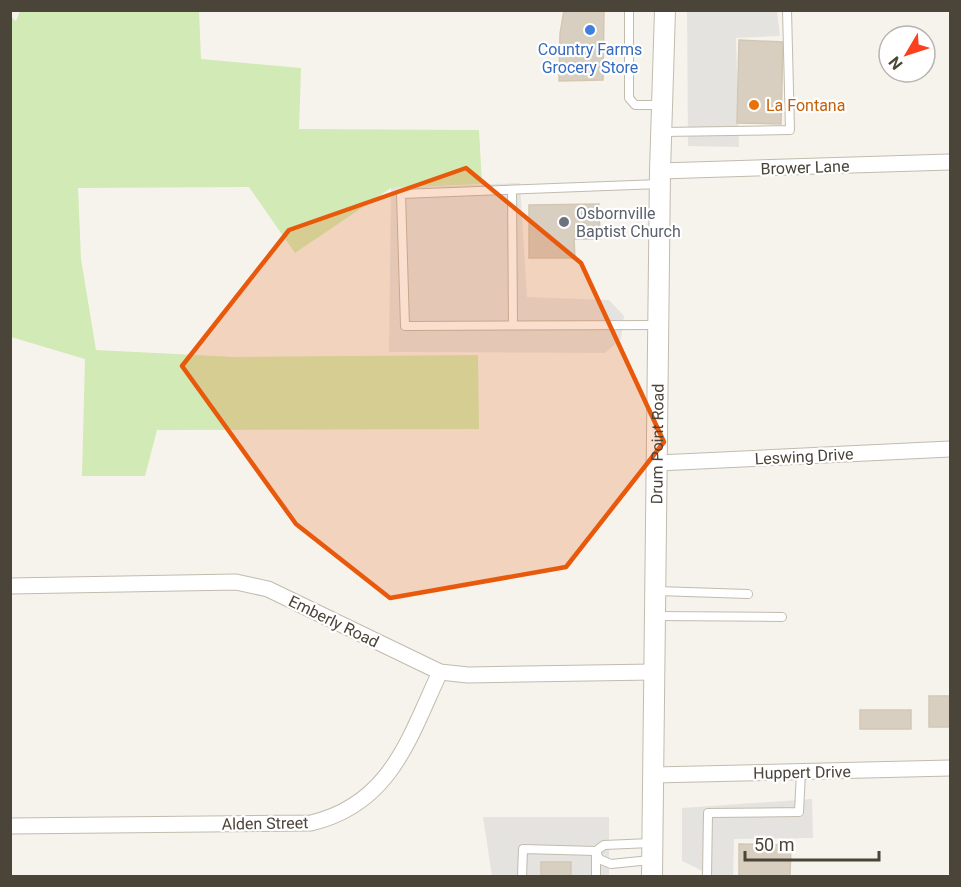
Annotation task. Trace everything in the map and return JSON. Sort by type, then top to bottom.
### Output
[{"type":"street","name":"Drum Point Road","points":[[652,860],[660,177],[665,10]]},
{"type":"street","name":"Brower Lane","points":[[660,177],[951,162]]},
{"type":"street","name":"Leswing Drive","points":[[658,463],[951,449]]},
{"type":"street","name":"Emberly Road","points":[[10,585],[236,582],[268,589],[441,672],[468,675],[654,672]]},
{"type":"street","name":"Alden Street","points":[[10,826],[312,823],[332,818],[350,809],[372,791],[396,766],[441,672]]},
{"type":"street","name":"Huppert Drive","points":[[654,775],[951,768]]},
{"type":"lane","points":[[628,10],[629,98],[635,105],[662,105]]},
{"type":"lane","points":[[661,132],[790,130],[788,10]]},
{"type":"lane","points":[[659,325],[405,326],[401,194],[512,190],[660,177]]},
{"type":"lane","points":[[512,190],[513,326]]},
{"type":"lane","points":[[655,591],[748,594]]},
{"type":"lane","points":[[655,616],[782,617]]},
{"type":"lane","points":[[707,876],[708,813],[799,812],[801,772]]},
{"type":"lane","points":[[522,876],[523,849],[596,851],[604,845],[652,860]]},
{"type":"lane","points":[[596,851],[599,859],[611,864],[652,860]]},
{"type":"lane","points":[[596,851],[596,876]]},
{"type":"highlighted area","points":[[466,168],[581,263],[664,442],[566,567],[390,598],[296,524],[182,366],[289,230]]},
{"type":"green space","points":[[20,11],[199,11],[201,59],[301,68],[299,129],[479,130],[482,184],[391,188],[295,253],[249,187],[78,188],[81,259],[96,350],[235,357],[478,355],[479,429],[157,430],[145,476],[82,476],[85,359],[11,337],[10,16],[16,21]]},
{"type":"shaded area","points":[[687,11],[777,11],[780,36],[736,38],[739,147],[688,146]]},
{"type":"shaded area","points":[[520,183],[527,297],[609,300],[624,316],[621,339],[605,353],[389,352],[391,188]]},
{"type":"shaded area","points":[[812,799],[813,838],[734,839],[733,876],[713,876],[682,861],[682,808]]},
{"type":"shaded area","points":[[483,817],[609,817],[609,876],[492,876]]},
{"type":"building","points":[[564,10],[604,10],[603,80],[559,81],[560,34]]},
{"type":"building","points":[[739,40],[783,42],[781,124],[737,123]]},
{"type":"building","name":"Osbornville Baptist Church","points":[[599,204],[600,239],[574,239],[575,258],[529,258],[529,205]]},
{"type":"building","points":[[929,696],[950,696],[950,727],[929,727]]},
{"type":"building","points":[[860,710],[911,710],[911,729],[860,729]]},
{"type":"building","points":[[739,844],[791,845],[790,876],[739,876]]},
{"type":"building","points":[[541,862],[571,862],[571,876],[541,876]]},
{"type":"place","name":"Country Farms Grocery Store","points":[[590,30]]},
{"type":"place","name":"La Fontana","points":[[754,105]]},
{"type":"place","name":"Osbornville Baptist Church","points":[[564,222]]}]
